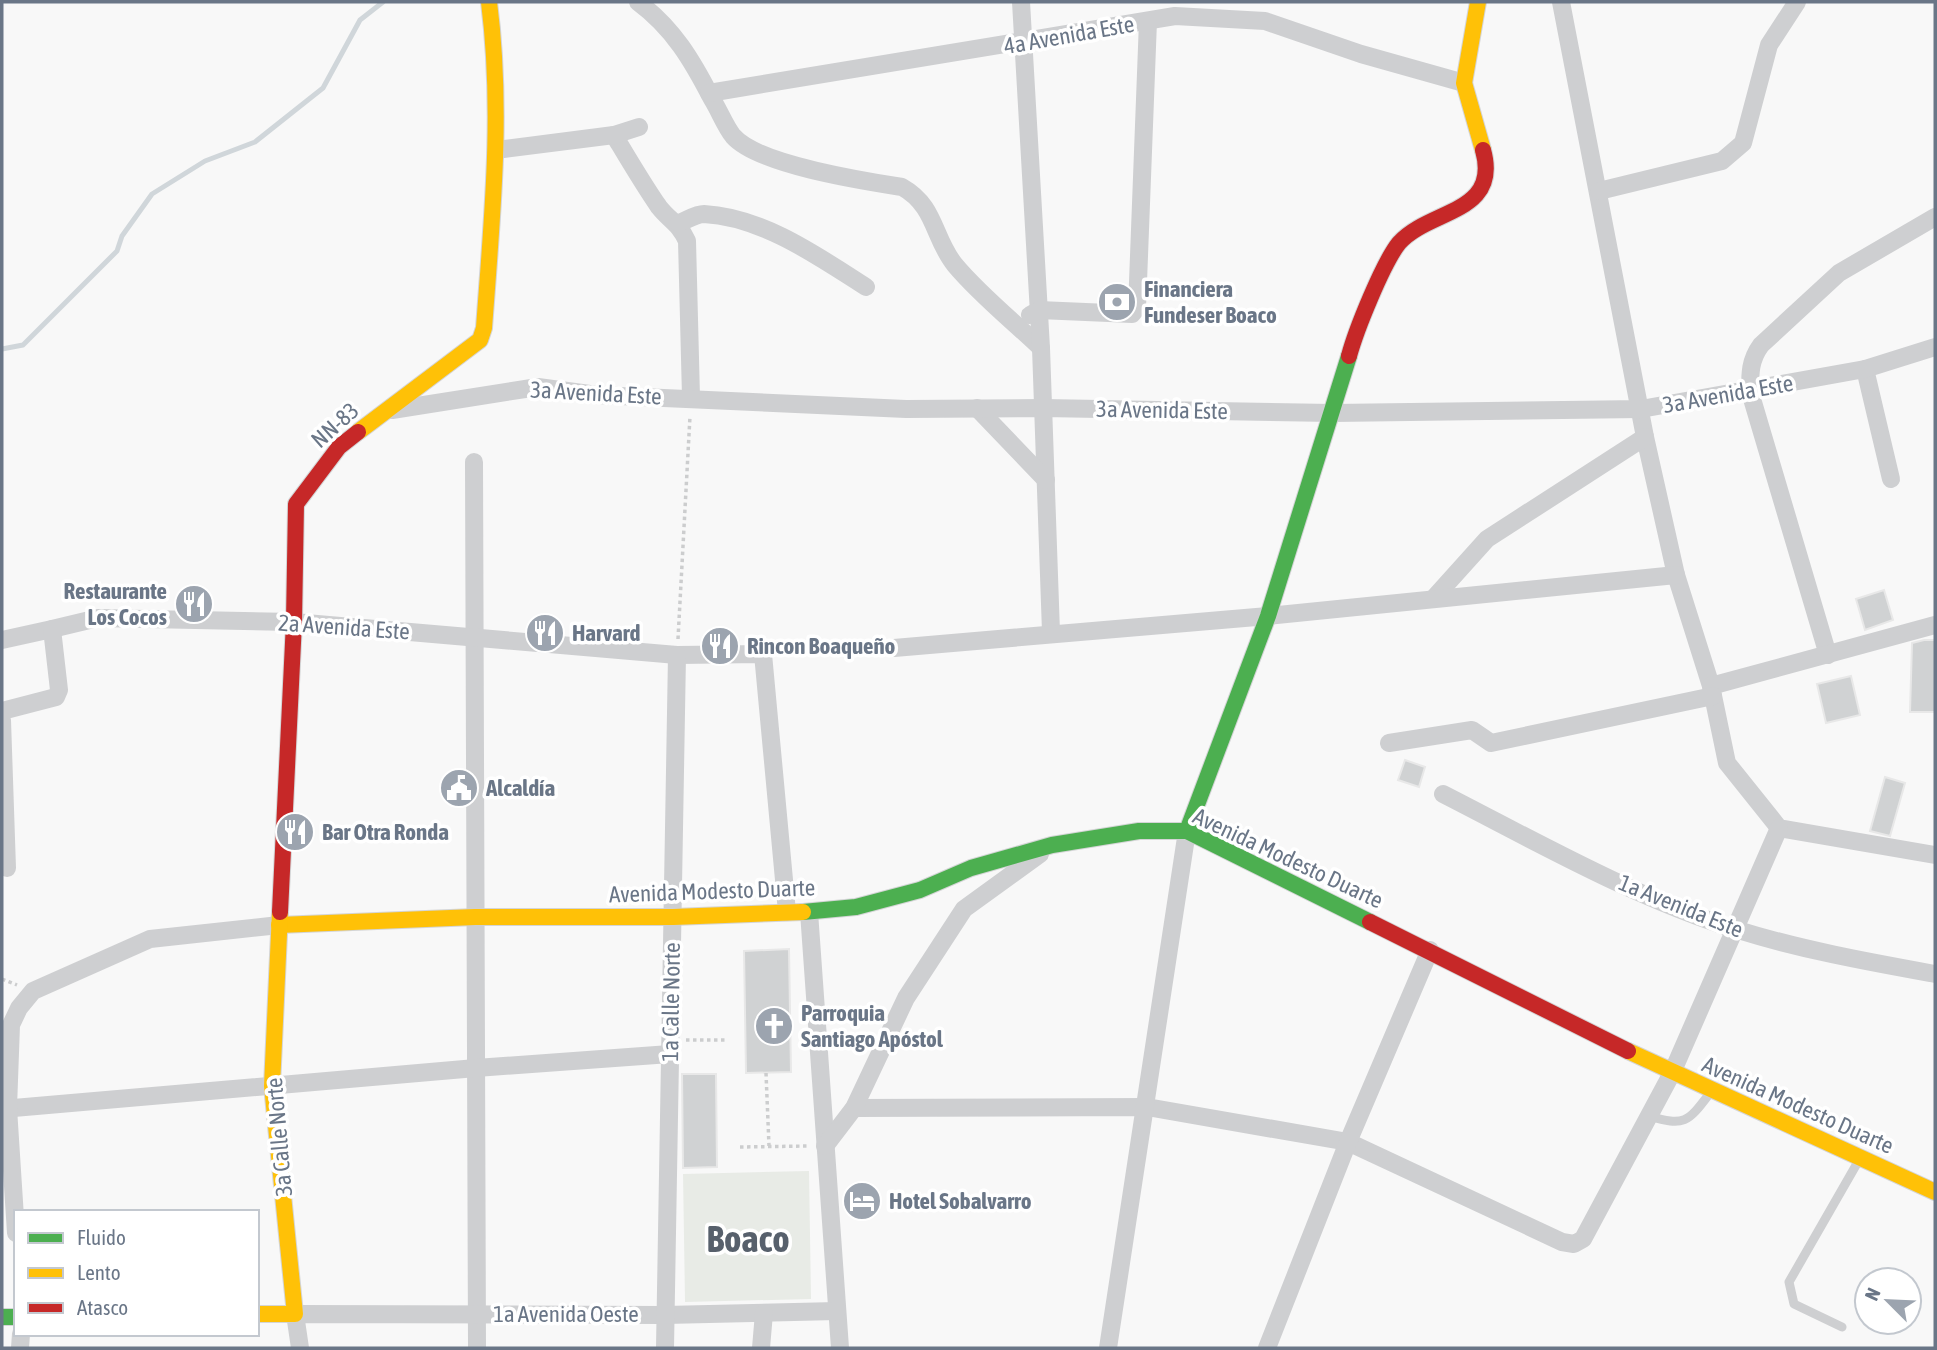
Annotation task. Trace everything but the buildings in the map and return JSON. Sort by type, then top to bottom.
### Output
[{"type":"main road","name":"NN-83","points":[[279,925],[294,622],[296,504],[300,494],[339,447],[480,340],[484,328],[496,150],[494,33],[489,2]]},
{"type":"main road","points":[[1187,831],[1268,616],[1333,413],[1355,333],[1397,246],[1412,230],[1463,207],[1483,187],[1487,166],[1464,83],[1478,2]]},
{"type":"main road","name":"Avenida Modesto Duarte","points":[[279,925],[475,917],[809,912],[856,907],[920,890],[971,869],[1052,845],[1139,831],[1187,831],[1672,1073],[1935,1192]]},
{"type":"main road","name":"3a Calle Norte","points":[[279,925],[272,1086],[295,1314]]},
{"type":"main road","points":[[259,1314],[295,1314]]},
{"type":"street","points":[[638,2],[658,17],[686,49],[734,138],[765,155],[828,176],[902,187],[912,193],[923,203],[954,264],[1041,348]]},
{"type":"street","points":[[1021,2],[1044,408],[1051,632]]},
{"type":"street","points":[[1560,2],[1645,437],[1676,575],[1712,691],[1727,763],[1779,828],[1935,855]]},
{"type":"street","points":[[1599,191],[1722,161],[1743,144],[1769,45],[1797,2]]},
{"type":"street","name":"4a Avenida Este","points":[[709,93],[1175,16],[1265,22],[1361,54],[1464,83]]},
{"type":"street","points":[[1016,323],[1039,310],[1132,314],[1137,309],[1148,21]]},
{"type":"street","points":[[496,150],[614,135],[639,127]]},
{"type":"street","points":[[614,135],[646,188],[663,212],[679,223],[687,241],[691,397]]},
{"type":"street","points":[[679,223],[702,214],[749,223],[788,241],[866,287]]},
{"type":"street","points":[[1828,655],[1750,392],[1749,369],[1753,355],[1761,345],[1839,273],[1935,217]]},
{"type":"street","name":"3a Avenida Este","points":[[385,411],[538,387],[597,395],[691,397],[906,409],[1044,408],[1333,413],[1641,409],[1750,392],[1865,369],[1935,348]]},
{"type":"street","points":[[1865,369],[1891,479]]},
{"type":"street","points":[[977,408],[1046,480]]},
{"type":"street","points":[[1433,599],[1487,539],[1645,437]]},
{"type":"street","points":[[474,461],[477,1348]]},
{"type":"street","points":[[894,648],[1051,632],[1268,616],[1676,575]]},
{"type":"street","name":"2a Avenida Este","points":[[2,640],[98,618],[294,622],[677,655],[770,654]]},
{"type":"street","points":[[1389,743],[1472,730],[1491,743],[1712,691],[1935,625]]},
{"type":"street","points":[[2,711],[56,697],[60,690],[52,629]]},
{"type":"street","points":[[770,654],[787,912]]},
{"type":"street","name":"1a Calle Norte","points":[[665,1348],[677,655]]},
{"type":"street","points":[[2,720],[7,868]]},
{"type":"street","name":"1a Avenida Este","points":[[1443,794],[1630,887],[1735,930],[1814,951],[1935,974]]},
{"type":"street","points":[[854,1108],[1147,1107],[1348,1142],[1562,1242],[1574,1244],[1583,1239],[1672,1073],[1779,828]]},
{"type":"street","points":[[1108,1348],[1147,1107],[1187,831]]},
{"type":"street","points":[[825,1146],[854,1108],[906,998],[964,909],[1052,845]]},
{"type":"street","points":[[809,912],[840,1348]]},
{"type":"street","points":[[14,1210],[5,1108],[11,1025],[33,990],[150,939],[279,925]]},
{"type":"street","points":[[1267,1348],[1348,1142],[1430,950]]},
{"type":"street","points":[[5,1108],[476,1068],[670,1047]]},
{"type":"street","name":"1a Avenida Oeste","points":[[295,1314],[665,1315],[837,1311]]},
{"type":"street","points":[[761,1348],[764,1312]]},
{"type":"street","name":"3a Calle Norte","points":[[295,1314],[300,1348]]},
{"type":"lane","points":[[1649,1116],[1682,1122],[1691,1117],[1712,1091]]},
{"type":"lane","points":[[1842,1327],[1794,1304],[1788,1282],[1860,1158]]},
{"type":"path","points":[[679,622],[691,397]]},
{"type":"path","points":[[770,654],[894,648]]},
{"type":"path","points":[[670,1047],[727,1040]]},
{"type":"path","points":[[766,1073],[769,1146]]},
{"type":"path","points":[[740,1147],[825,1146]]},
{"type":"shaded area","points":[[809,1171],[811,1299],[685,1302],[683,1174]]},
{"type":"waterway","points":[[2,349],[23,345],[117,251],[122,236],[152,194],[205,161],[255,142],[323,88],[360,20],[383,2]]},
{"type":"traffic: fast","points":[[1187,831],[1268,616],[1349,356]]},
{"type":"traffic: fast","points":[[803,912],[856,907],[920,890],[971,868],[1052,845],[1139,831],[1187,831],[1370,922]]},
{"type":"traffic: fast","points":[[2,1317],[14,1317]]},
{"type":"traffic: slow","points":[[358,432],[480,340],[484,328],[496,124],[489,2]]},
{"type":"traffic: slow","points":[[1478,2],[1464,83],[1483,150]]},
{"type":"traffic: slow","points":[[259,1314],[295,1314],[272,1086],[280,912]]},
{"type":"traffic: slow","points":[[279,925],[475,917],[673,917],[803,912]]},
{"type":"traffic: slow","points":[[1628,1051],[1935,1192]]},
{"type":"traffic: jam","points":[[1349,356],[1385,265],[1399,243],[1412,232],[1472,199],[1482,187],[1486,171],[1483,150]]},
{"type":"traffic: jam","points":[[280,912],[294,622],[296,504],[339,447],[358,432]]},
{"type":"traffic: jam","points":[[1370,922],[1628,1051]]},
{"type":"place","name":"Financiera Fundeser Boaco","points":[[1117,302]]},
{"type":"place","name":"Restaurante Los Cocos","points":[[194,604]]},
{"type":"place","name":"Harvard","points":[[545,633]]},
{"type":"place","name":"Rincon Boaqueño","points":[[720,646]]},
{"type":"place","name":"Alcaldía","points":[[459,788]]},
{"type":"place","name":"Bar Otra Ronda","points":[[295,832]]},
{"type":"place","name":"Parroquia Santiago Apóstol","points":[[774,1026]]},
{"type":"place","name":"Hotel Sobalvarro","points":[[862,1201]]},
{"type":"district","name":"Boaco","points":[[748,1239]]}]
